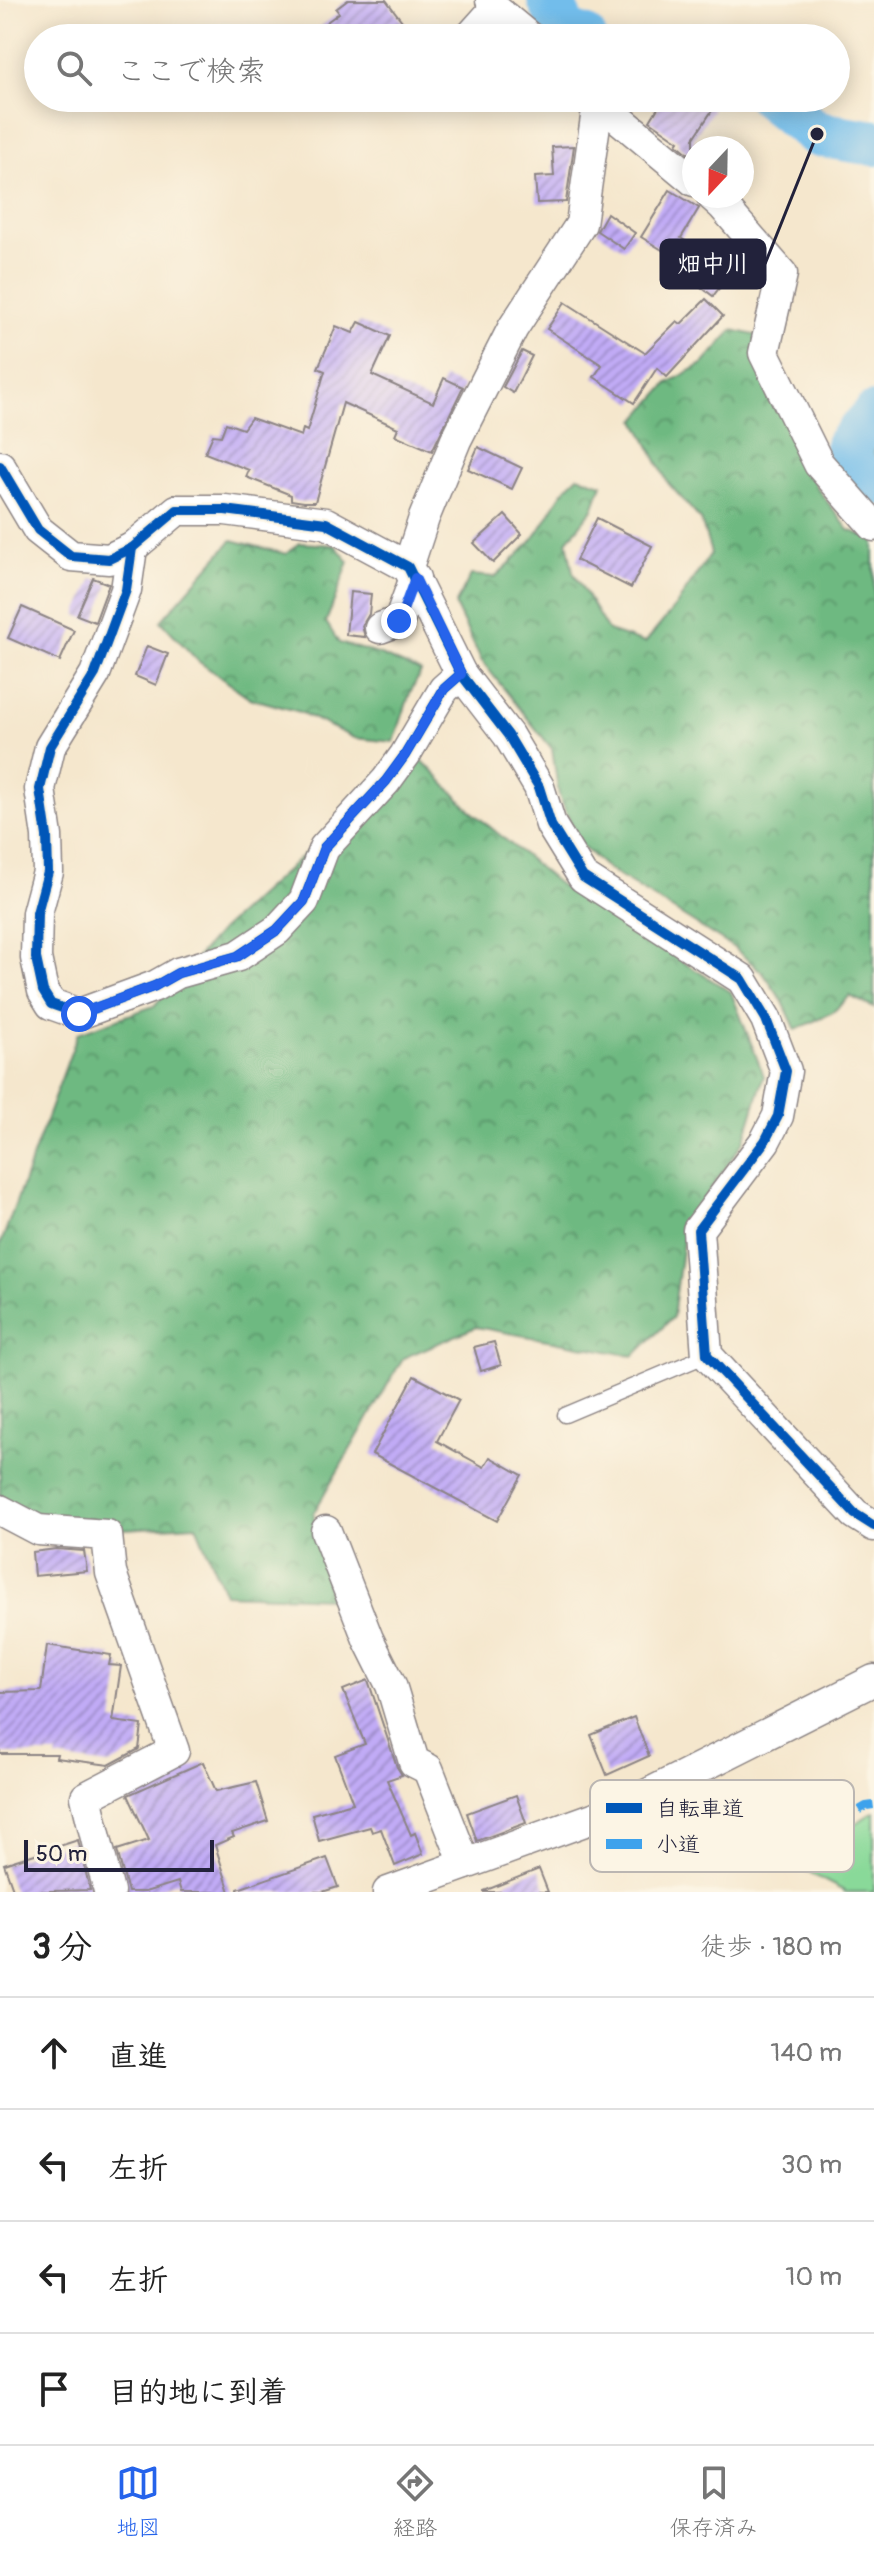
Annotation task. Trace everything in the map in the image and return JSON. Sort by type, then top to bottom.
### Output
[{"type":"street","points":[[479,24],[493,4],[515,24]]},
{"type":"street","points":[[380,628],[399,621],[424,518],[463,426],[513,328],[581,224],[595,112]]},
{"type":"street","points":[[611,112],[682,171]]},
{"type":"street","points":[[725,208],[782,274],[764,353],[819,464],[874,526]]},
{"type":"street","points":[[0,466],[38,530],[71,556],[109,559],[132,548],[177,510],[225,510],[326,523],[411,573],[461,674],[508,735],[539,787],[551,825],[583,877],[742,979],[766,1019],[786,1071],[778,1116],[765,1141],[698,1230],[707,1355],[855,1514],[874,1526]]},
{"type":"street","points":[[132,548],[126,590],[95,674],[50,747],[40,789],[47,836],[48,872],[37,913],[36,958],[43,991],[51,1004],[79,1014],[155,986],[178,973],[238,956],[277,930],[304,901],[324,848],[386,781],[444,689],[461,674]]},
{"type":"street","points":[[0,1510],[38,1530],[107,1535],[111,1573],[174,1751],[86,1797],[109,1892]]},
{"type":"street","points":[[326,1531],[368,1639],[391,1685],[414,1762],[428,1769],[465,1864]]},
{"type":"street","points":[[676,1780],[874,1680]]},
{"type":"street","points":[[388,1892],[590,1819]]},
{"type":"lane","points":[[565,1415],[707,1355]]},
{"type":"green space","points":[[733,330],[759,336],[816,487],[849,530],[874,540],[874,1008],[850,996],[833,1012],[796,1030],[783,1002],[763,973],[734,948],[606,868],[580,844],[559,796],[552,749],[481,660],[455,605],[471,575],[495,577],[522,551],[578,476],[602,484],[593,509],[567,541],[573,572],[608,631],[645,643],[675,607],[711,553],[701,520],[668,483],[636,420],[668,383],[703,364]]},
{"type":"green space","points":[[874,429],[874,476],[861,468],[859,446]]},
{"type":"green space","points":[[232,540],[286,554],[299,543],[335,545],[349,562],[326,622],[339,643],[378,654],[421,672],[410,693],[394,742],[354,738],[300,712],[250,698],[198,661],[161,621]]},
{"type":"green space","points":[[415,753],[471,811],[561,886],[731,992],[764,1076],[744,1141],[685,1226],[673,1317],[634,1356],[476,1327],[403,1358],[313,1514],[330,1598],[225,1594],[196,1525],[124,1529],[26,1515],[0,1501],[0,1246],[78,1033],[154,1006],[221,930]]},
{"type":"green space","points":[[874,1812],[874,1892],[846,1892],[808,1872],[854,1872],[854,1824]]},
{"type":"building","points":[[348,0],[386,0],[404,24],[324,24],[339,13],[336,9]]},
{"type":"building","points":[[655,112],[711,112],[695,136],[682,136],[682,148],[677,144],[679,141],[650,121]]},
{"type":"building","points":[[574,146],[566,202],[537,203],[535,177],[554,176],[552,147]]},
{"type":"building","points":[[670,190],[682,197],[682,208],[699,208],[681,238],[730,274],[713,296],[689,278],[695,270],[641,237]]},
{"type":"building","points":[[607,213],[635,233],[624,249],[597,231]]},
{"type":"building","points":[[706,299],[723,316],[667,377],[657,368],[634,403],[594,377],[602,365],[547,329],[565,302],[645,353],[677,321],[681,324]]},
{"type":"building","points":[[359,322],[390,336],[372,375],[433,403],[444,378],[463,387],[432,451],[395,435],[398,428],[343,403],[315,502],[291,500],[291,495],[246,477],[249,470],[205,453],[213,435],[221,436],[226,423],[243,429],[251,418],[301,436],[303,429],[307,431],[325,371],[318,368],[336,326],[353,333]]},
{"type":"building","points":[[522,351],[532,356],[513,393],[503,387]]},
{"type":"building","points":[[478,447],[522,468],[512,489],[468,469]]},
{"type":"building","points":[[505,515],[522,534],[493,563],[474,543]]},
{"type":"building","points":[[597,518],[652,546],[631,588],[576,560]]},
{"type":"building","points":[[93,578],[109,584],[95,622],[77,615]]},
{"type":"building","points":[[350,592],[371,594],[369,614],[362,626],[365,637],[346,635]]},
{"type":"building","points":[[22,607],[74,630],[60,661],[8,638]]},
{"type":"building","points":[[147,646],[168,654],[156,685],[135,676]]},
{"type":"building","points":[[494,1342],[501,1365],[481,1371],[474,1347]]},
{"type":"building","points":[[414,1376],[459,1400],[437,1441],[484,1467],[490,1457],[522,1475],[497,1521],[372,1454]]},
{"type":"building","points":[[56,1549],[84,1551],[87,1571],[34,1576],[32,1552]]},
{"type":"building","points":[[47,1645],[111,1655],[109,1665],[121,1666],[113,1721],[142,1725],[139,1749],[109,1765],[56,1758],[57,1754],[0,1754],[0,1692],[41,1691]]},
{"type":"building","points":[[368,1680],[402,1775],[387,1780],[411,1835],[415,1833],[423,1854],[395,1866],[381,1829],[372,1832],[370,1827],[319,1841],[312,1814],[353,1803],[335,1755],[365,1744],[343,1690]]},
{"type":"building","points":[[634,1717],[649,1756],[607,1775],[591,1735]]},
{"type":"building","points":[[203,1762],[216,1791],[256,1782],[268,1821],[232,1833],[234,1837],[215,1845],[230,1892],[181,1892],[178,1882],[145,1892],[128,1892],[117,1850],[149,1840],[128,1795]]},
{"type":"building","points":[[516,1795],[526,1823],[477,1841],[467,1813]]},
{"type":"building","points":[[78,1840],[90,1890],[14,1892],[4,1864]]},
{"type":"building","points":[[327,1858],[338,1887],[322,1892],[238,1892],[238,1889]]},
{"type":"building","points":[[539,1869],[548,1892],[484,1892],[484,1891]]},
{"type":"waterway","points":[[550,0],[561,24]]},
{"type":"waterway","points":[[789,112],[817,134],[874,143]]},
{"type":"waterway","points":[[874,415],[848,445],[854,471],[874,483]]},
{"type":"marked path","points":[[854,1813],[874,1805]]},
{"type":"cycle path","points":[[0,466],[38,530],[71,556],[109,559],[132,548],[177,510],[225,510],[326,523],[408,567],[461,674],[508,735],[539,787],[551,825],[583,877],[742,979],[766,1019],[786,1071],[778,1116],[765,1141],[698,1230],[707,1355],[855,1514],[874,1526]]},
{"type":"cycle path","points":[[132,548],[126,590],[95,674],[50,747],[40,789],[47,836],[48,872],[37,913],[36,958],[43,991],[51,1004],[79,1014],[155,986],[178,973],[238,956],[277,930],[304,901],[324,848],[386,781],[444,689],[461,674]]},
{"type":"place","name":"畑中川","points":[[817,134]]},
{"type":"route","points":[[79,1014],[155,986],[178,973],[238,956],[277,930],[304,901],[324,848],[386,781],[444,689],[461,674],[415,578],[399,621]]}]
